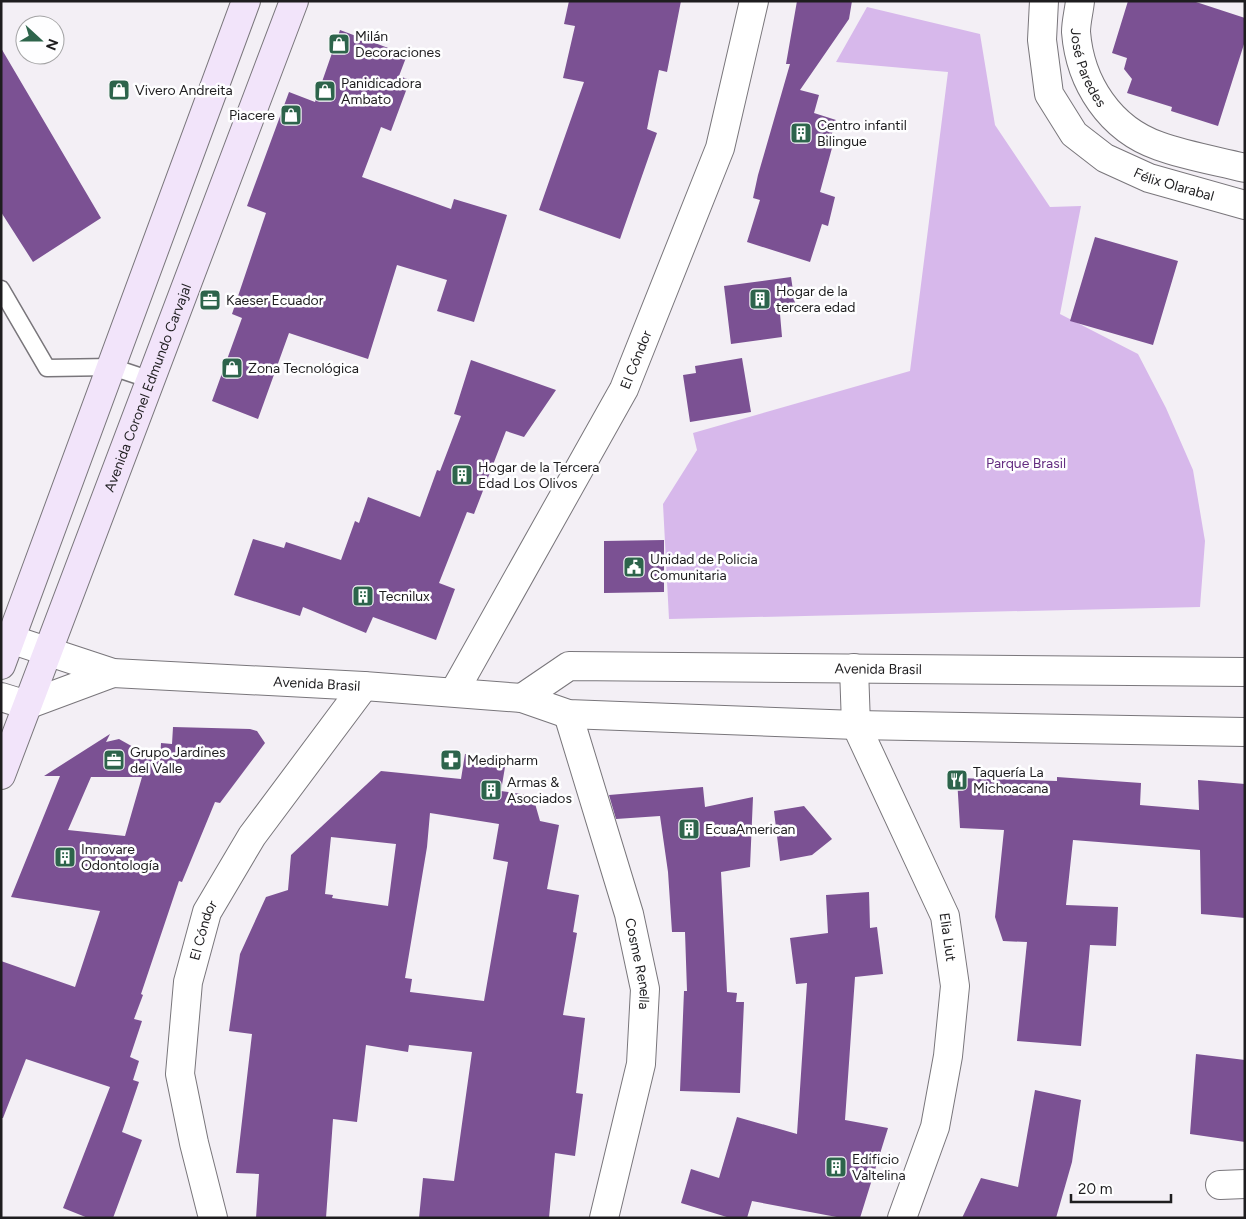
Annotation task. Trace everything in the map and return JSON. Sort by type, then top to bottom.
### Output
[{"type":"main road","points":[[1,665],[6,638],[112,367],[246,1]]},
{"type":"main road","name":"Avenida Coronel Edmundo Carvajal","points":[[1,775],[294,1]]},
{"type":"street","name":"El Cóndor","points":[[454,692],[624,389],[720,148],[754,1]]},
{"type":"street","points":[[1044,1],[1042,40],[1050,94],[1074,134],[1105,158],[1120,125],[1158,146],[1245,168]]},
{"type":"street","name":"José Paredes","points":[[1080,1],[1076,31],[1086,75],[1102,107],[1120,125]]},
{"type":"street","name":"Félix Olarabal","points":[[1105,158],[1149,178],[1245,205]]},
{"type":"street","name":"Avenida Brasil","points":[[6,638],[113,673],[364,686],[522,698],[568,714],[856,725],[1245,732]]},
{"type":"street","name":"Avenida Brasil","points":[[522,698],[569,666],[1245,672]]},
{"type":"street","name":"Elia Liut","points":[[854,668],[856,725],[945,916],[955,986],[948,1056],[935,1127],[902,1218]]},
{"type":"street","name":"Avenida Brasil","points":[[27,705],[113,673]]},
{"type":"street","name":"El Cóndor","points":[[213,1218],[194,1143],[180,1074],[188,982],[207,912],[252,836],[364,686]]},
{"type":"street","points":[[1,697],[27,705]]},
{"type":"street","name":"Cosme Renella","points":[[568,714],[629,914],[645,989],[641,1064],[604,1218]]},
{"type":"lane","points":[[1,289],[47,368],[112,367],[151,380]]},
{"type":"green space","name":"Parque Brasil","points":[[867,7],[980,34],[995,125],[1050,207],[1081,206],[1060,314],[1138,354],[1166,408],[1193,470],[1205,541],[1200,607],[669,619],[663,504],[697,450],[693,433],[910,371],[948,72],[836,62]]},
{"type":"building","points":[[569,1],[681,1],[667,72],[659,70],[647,129],[657,133],[620,239],[539,210],[584,82],[563,78],[575,26],[564,24]]},
{"type":"building","points":[[797,1],[852,1],[849,19],[800,90],[819,95],[814,113],[836,120],[828,147],[832,148],[820,192],[835,197],[828,226],[822,224],[810,262],[747,242],[760,200],[753,198],[758,175],[790,64],[786,64]]},
{"type":"building","points":[[1128,1],[1193,1],[1245,18],[1245,41],[1218,126],[1171,111],[1172,107],[1127,93],[1132,79],[1124,69],[1127,58],[1112,53]]},
{"type":"building","points":[[340,30],[407,55],[399,76],[410,80],[391,131],[381,127],[362,177],[451,209],[454,199],[507,215],[474,322],[437,311],[447,280],[397,265],[368,359],[289,333],[258,419],[212,401],[242,318],[232,314],[266,213],[247,206],[289,92],[315,102]]},
{"type":"building","points":[[1,48],[101,218],[33,262],[1,212]]},
{"type":"building","points":[[1095,237],[1178,261],[1153,345],[1070,321]]},
{"type":"building","name":"Hogar de la tercera edad","points":[[791,277],[796,311],[780,314],[782,337],[731,344],[724,286]]},
{"type":"building","points":[[742,358],[751,412],[690,422],[683,375],[696,373],[695,366]]},
{"type":"building","points":[[471,360],[556,390],[524,437],[506,431],[474,514],[467,512],[439,583],[455,589],[436,640],[373,617],[366,633],[303,607],[300,616],[234,595],[253,539],[284,548],[286,542],[341,560],[355,521],[359,523],[368,497],[420,517],[437,470],[440,471],[461,416],[454,414]]},
{"type":"building","name":"Unidad de Policia Comunitaria","points":[[664,540],[664,592],[604,593],[604,541]]},
{"type":"building","points":[[173,727],[250,729],[257,731],[265,743],[220,803],[215,802],[182,882],[179,881],[134,1019],[142,1021],[130,1057],[139,1061],[133,1080],[139,1082],[122,1132],[142,1140],[113,1218],[88,1218],[63,1208],[110,1087],[26,1059],[3,1118],[1,1118],[1,961],[75,987],[100,911],[11,897],[60,776],[44,776],[110,734],[106,742],[119,739],[160,762],[161,743],[172,744]],"holes":[[[91,777],[142,777],[125,836],[68,830]]]},
{"type":"building","points":[[465,754],[506,761],[501,791],[528,795],[534,800],[540,821],[559,825],[547,889],[579,895],[573,932],[577,933],[563,1015],[585,1018],[576,1093],[583,1094],[575,1156],[555,1153],[549,1218],[419,1218],[423,1178],[454,1181],[472,1052],[409,1045],[408,1052],[366,1045],[357,1122],[333,1119],[326,1218],[256,1218],[259,1174],[236,1173],[252,1034],[229,1031],[240,954],[266,897],[288,890],[291,855],[381,771],[461,779]],"holes":[[[430,813],[499,824],[493,859],[508,862],[484,1001],[410,992],[412,979],[405,978],[427,847]],[[331,837],[396,844],[388,906],[332,898],[333,895],[325,894]]]},
{"type":"building","points":[[1057,777],[1141,783],[1140,805],[1199,810],[1198,780],[1245,784],[1245,918],[1201,914],[1200,850],[1073,840],[1066,905],[1118,907],[1116,946],[1090,945],[1081,1046],[1017,1041],[1027,942],[1003,941],[995,917],[1004,830],[960,828],[957,778],[1057,781]]},
{"type":"building","points":[[703,787],[705,807],[753,797],[750,867],[721,872],[727,992],[737,993],[736,1002],[744,1002],[740,1093],[680,1091],[684,991],[687,991],[685,932],[672,932],[668,872],[660,816],[616,819],[609,795]]},
{"type":"building","points":[[804,806],[832,839],[812,855],[780,861],[774,811]]},
{"type":"building","points":[[869,892],[870,928],[877,927],[883,974],[855,977],[845,1120],[888,1128],[860,1218],[842,1218],[752,1201],[747,1218],[730,1218],[681,1203],[691,1169],[719,1178],[737,1117],[797,1134],[807,983],[796,984],[790,938],[828,933],[826,895]]},
{"type":"building","points":[[1196,1054],[1245,1060],[1245,1142],[1190,1134]]},
{"type":"building","points":[[1035,1090],[1081,1100],[1072,1162],[1056,1218],[962,1218],[981,1178],[1018,1187]]},
{"type":"place","name":"Milán Decoraciones","points":[[339,44]]},
{"type":"place","name":"Vivero Andreita","points":[[119,90]]},
{"type":"place","name":"Panidicadora Ambato","points":[[325,91]]},
{"type":"place","name":"Piacere","points":[[291,115]]},
{"type":"place","name":"Centro infantil Bilingue","points":[[801,133]]},
{"type":"place","name":"Hogar de la tercera edad","points":[[760,299]]},
{"type":"place","name":"Kaeser Ecuador","points":[[210,300]]},
{"type":"place","name":"Zona Tecnológica","points":[[232,368]]},
{"type":"place","name":"Hogar de la Tercera Edad Los Olivos","points":[[462,475]]},
{"type":"place","name":"Unidad de Policia Comunitaria","points":[[634,567]]},
{"type":"place","name":"Tecnilux","points":[[363,596]]},
{"type":"place","name":"Grupo Jardines del Valle","points":[[114,760]]},
{"type":"place","name":"Medipharm","points":[[451,760]]},
{"type":"place","name":"Taquería La Michoacana","points":[[957,780]]},
{"type":"place","name":"Armas & Asociados","points":[[491,790]]},
{"type":"place","name":"EcuaAmerican","points":[[689,829]]},
{"type":"place","name":"Innovare Odontología","points":[[65,857]]},
{"type":"place","name":"Edificio Valtelina","points":[[836,1167]]}]
